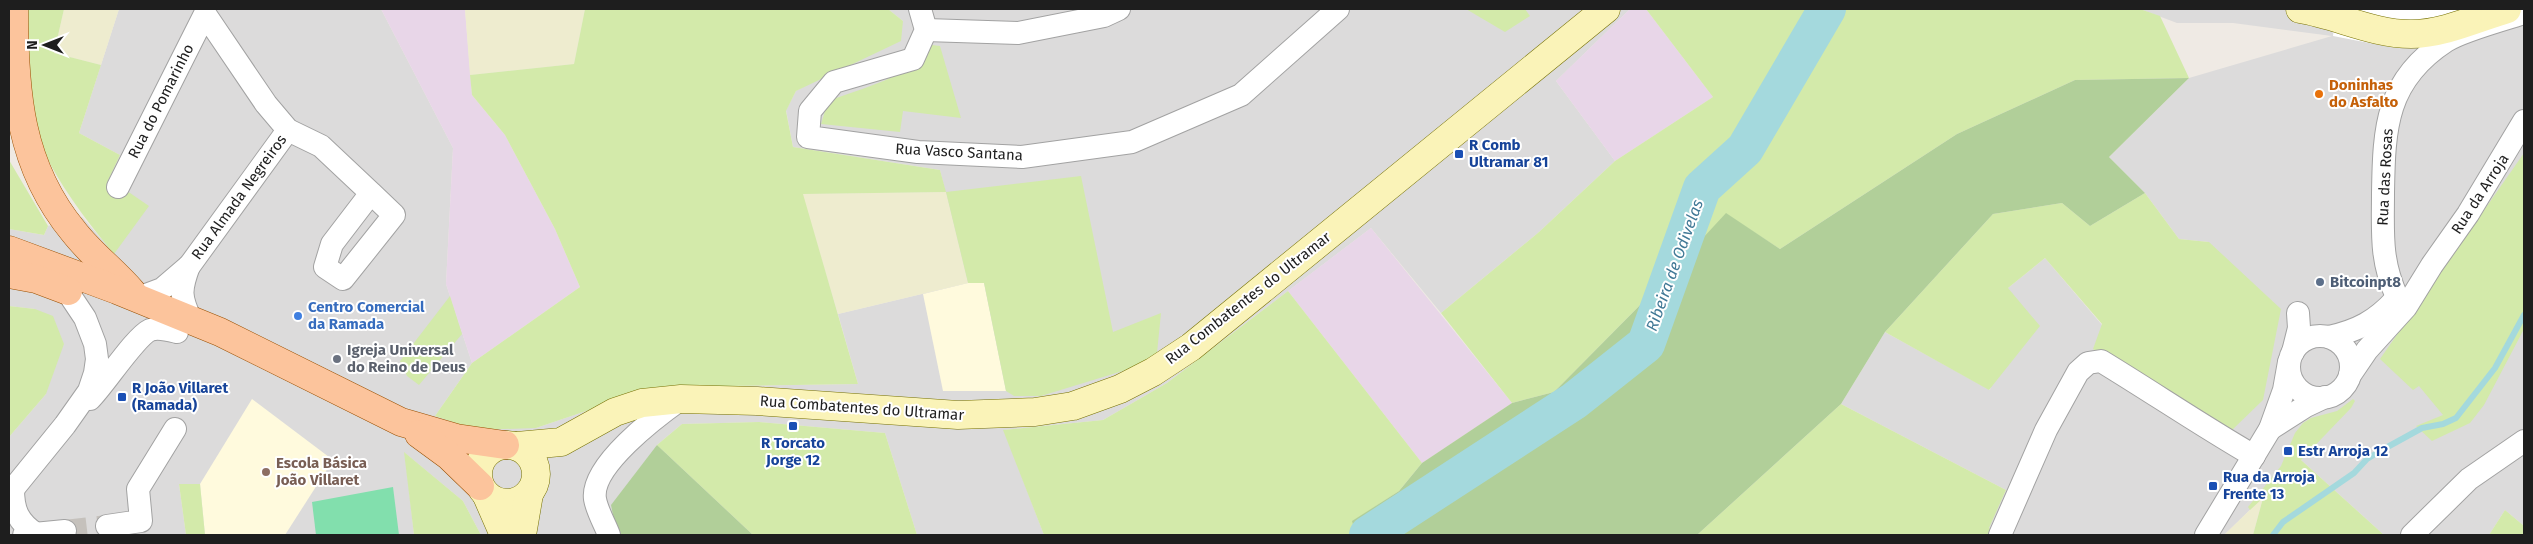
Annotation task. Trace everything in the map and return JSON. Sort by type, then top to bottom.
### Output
[{"type":"main road","points":[[14,9],[18,102],[29,153],[37,174],[73,232],[138,298]]},
{"type":"main road","name":"Rua Combatentes do Ultramar","points":[[511,445],[561,442],[615,412],[642,403],[681,398],[958,414],[999,414],[1072,406],[1120,389],[1153,372],[1191,347],[1606,9]]},
{"type":"main road","points":[[2300,9],[2397,33],[2411,34],[2438,31],[2507,9]]},
{"type":"main road","points":[[9,250],[138,298],[184,326]]},
{"type":"main road","points":[[9,274],[36,279],[67,291],[184,326],[401,422],[456,438],[511,445],[526,452],[534,461],[536,473],[522,535]]},
{"type":"main road","points":[[401,422],[450,456],[497,502],[519,501],[531,489]]},
{"type":"main road","name":"Rua Combatentes do Ultramar","points":[[531,489],[561,442]]},
{"type":"main road","points":[[504,535],[477,475],[479,464],[485,454],[494,447],[511,445]]},
{"type":"street","points":[[923,19],[1018,33],[1104,16],[1119,9]]},
{"type":"street","name":"Rua Vasco Santana","points":[[923,19],[913,59],[834,82],[810,111],[808,137],[918,152],[1022,157],[1132,142],[1241,95],[1338,9]]},
{"type":"street","name":"Rua do Pomarinho","points":[[208,11],[266,104],[288,130]]},
{"type":"street","name":"Rua do Pomarinho","points":[[118,187],[208,11]]},
{"type":"street","name":"Rua das Rosas","points":[[2397,297],[2385,268],[2383,237],[2383,162],[2389,113],[2408,72],[2446,40],[2524,13]]},
{"type":"street","name":"Rua da Arroja","points":[[2350,375],[2367,350],[2406,307],[2432,265],[2468,214],[2524,121]]},
{"type":"street","name":"Rua Almada Negreiros","points":[[138,298],[162,288],[190,265],[288,130]]},
{"type":"street","points":[[288,130],[322,146],[371,193]]},
{"type":"street","name":"Rua Almada Negreiros","points":[[184,326],[182,292],[190,265]]},
{"type":"street","name":"Rua da Arroja","points":[[2324,337],[2368,325],[2383,314],[2397,297],[2432,265]]},
{"type":"street","points":[[65,531],[30,535],[17,517],[11,491],[65,425],[89,391],[97,359],[91,330],[67,291]]},
{"type":"street","points":[[2208,534],[2270,428],[2284,390],[2299,328],[2298,313],[2324,337],[2338,342],[2346,350],[2351,366],[2350,375],[2341,389],[2306,406],[2270,428]]},
{"type":"street","points":[[65,425],[104,386],[142,335],[152,329],[184,326]]},
{"type":"street","points":[[2324,337],[2308,338],[2291,357],[2293,382],[2307,395],[2325,397]]},
{"type":"street","points":[[2000,535],[2046,430],[2078,372],[2088,362],[2101,361],[2171,404],[2197,423],[2254,456]]},
{"type":"street","points":[[609,535],[595,498],[601,475],[644,425],[681,398]]},
{"type":"street","points":[[107,526],[142,528],[138,489],[175,429]]},
{"type":"street","points":[[2412,535],[2469,479],[2524,441]]},
{"type":"shaded area","points":[[64,9],[119,9],[101,65],[54,53]]},
{"type":"shaded area","points":[[119,9],[381,9],[453,148],[446,284],[472,363],[435,416],[536,428],[657,387],[858,384],[838,314],[968,283],[940,170],[793,147],[786,110],[796,91],[823,76],[903,21],[888,9],[1630,9],[1556,81],[1615,161],[1539,232],[1441,313],[1371,228],[1167,383],[1103,420],[1004,430],[1044,535],[917,535],[885,433],[759,422],[682,424],[657,445],[617,535],[481,535],[463,501],[405,453],[414,535],[205,535],[200,484],[179,484],[186,535],[9,535],[9,437],[46,394],[35,309],[9,306],[9,229],[44,235],[48,226],[82,217],[114,253],[106,183],[120,155],[79,133]]},
{"type":"shaded area","points":[[381,9],[465,9],[472,95],[505,135],[555,229],[580,287],[472,363],[446,284],[453,148]]},
{"type":"shaded area","points":[[465,9],[585,9],[574,64],[470,75]]},
{"type":"shaded area","points":[[1630,9],[1646,9],[1713,97],[1615,161],[1556,81]]},
{"type":"shaded area","points":[[2140,9],[2336,9],[2524,18],[2524,526],[2505,510],[2489,535],[2384,535],[2301,460],[2224,535],[2006,535],[1988,528],[2006,490],[1841,404],[1885,332],[1990,390],[2008,288],[2045,258],[2102,325],[2209,242],[2179,239],[2145,193],[2109,157],[2189,78],[2332,36],[2233,23],[2177,23]]},
{"type":"shaded area","points":[[946,192],[968,283],[838,314],[802,194]]},
{"type":"shaded area","points":[[1371,228],[1512,403],[1422,463],[1288,291]]},
{"type":"shaded area","points":[[968,283],[984,283],[1006,391],[943,391],[923,294]]},
{"type":"shaded area","name":"Escola Básica João Villaret","points":[[252,399],[333,460],[285,535],[205,535],[200,484]]},
{"type":"shaded area","points":[[2263,497],[2253,535],[2224,535],[2250,510]]},
{"type":"green space","points":[[28,9],[64,9],[54,53],[101,65],[79,133],[120,155],[107,183],[130,193],[149,206],[114,254],[63,186],[41,146],[34,127],[28,84]]},
{"type":"green space","points":[[585,9],[888,9],[903,21],[901,41],[796,91],[786,111],[793,147],[940,170],[946,192],[803,194],[858,384],[657,387],[536,428],[476,430],[435,416],[472,363],[580,287],[555,229],[505,135],[472,95],[470,75],[574,64]]},
{"type":"green space","points":[[1466,9],[1525,9],[1530,16],[1505,32]]},
{"type":"green space","points":[[1646,9],[2140,9],[2160,16],[2189,78],[2075,80],[1957,134],[1780,249],[1726,214],[1653,292],[1554,392],[1512,403],[1441,313],[1539,232],[1615,161],[1713,97]]},
{"type":"green space","points":[[932,45],[940,46],[961,118],[903,111],[900,132],[821,124],[828,101],[899,74],[911,66]]},
{"type":"green space","points":[[2189,78],[2109,157],[2145,193],[2090,226],[2062,203],[1993,214],[1885,332],[1841,404],[1697,535],[1356,535],[1352,521],[1399,491],[1422,463],[1512,403],[1554,392],[1653,292],[1726,213],[1780,249],[1957,134],[2075,80]]},
{"type":"green space","points":[[2524,153],[2524,329],[2484,405],[2470,423],[2432,441],[2416,426],[2443,415],[2419,386],[2413,390],[2380,359]]},
{"type":"green space","points":[[9,160],[48,226],[44,235],[9,229]]},
{"type":"green space","points":[[1081,176],[1113,332],[1161,313],[1157,353],[1139,366],[1041,396],[1014,396],[1006,391],[984,283],[968,283],[946,192]]},
{"type":"green space","points":[[2145,193],[2179,239],[2209,242],[2281,309],[2263,400],[2230,432],[2093,349],[2102,324],[2045,258],[2008,288],[2040,326],[1989,390],[1885,332],[1993,214],[2062,203],[2090,226]]},
{"type":"green space","points":[[1288,291],[1422,463],[1399,491],[1353,521],[1356,535],[1044,535],[1003,430],[1103,420],[1167,383]]},
{"type":"green space","points":[[450,296],[462,334],[419,385],[407,376],[400,361]]},
{"type":"green space","points":[[9,306],[35,309],[53,316],[64,344],[46,394],[9,437]]},
{"type":"green space","points":[[2353,399],[2355,401],[2351,408],[2301,460],[2384,535],[2253,535],[2263,498],[2250,510],[2248,507],[2281,466],[2295,433],[2303,423],[2311,418],[2337,411]]},
{"type":"green space","points":[[1841,404],[2006,490],[1989,528],[2006,535],[1697,535]]},
{"type":"green space","points":[[759,422],[885,433],[917,535],[753,535],[657,445],[682,424]]},
{"type":"green space","points":[[657,445],[753,535],[617,535],[611,505]]},
{"type":"green space","points":[[404,452],[463,501],[481,535],[414,535]]},
{"type":"green space","points":[[179,484],[200,484],[205,535],[186,535]]},
{"type":"green space","points":[[393,487],[399,535],[316,535],[312,502]]},
{"type":"green space","points":[[2505,510],[2524,526],[2524,535],[2489,535]]},
{"type":"pier","points":[[2336,9],[2524,9],[2414,47],[2395,48],[2333,36]]},
{"type":"waterway","name":"Ribeira de Odivelas","points":[[1368,535],[1574,401],[1646,344],[1702,188],[1745,149],[1827,9]]},
{"type":"waterway","points":[[2273,535],[2283,522],[2354,473],[2367,459],[2422,428],[2443,424],[2456,418],[2495,368],[2524,315]]},
{"type":"tunnel","points":[[65,531],[107,526]]},
{"type":"place","name":"Doninhas do Asfalto","points":[[2319,94]]},
{"type":"place","name":"R Comb Ultramar 81","points":[[1459,154]]},
{"type":"place","name":"Bitcoinpt8","points":[[2320,282]]},
{"type":"place","name":"Centro Comercial da Ramada","points":[[298,316]]},
{"type":"place","name":"Igreja Universal do Reino de Deus","points":[[337,359]]},
{"type":"place","name":"R João Villaret (Ramada)","points":[[122,397]]},
{"type":"place","name":"R Torcato Jorge 12","points":[[793,426]]},
{"type":"place","name":"Estr Arroja 12","points":[[2288,451]]},
{"type":"place","name":"Escola Básica João Villaret","points":[[266,472]]},
{"type":"place","name":"Rua da Arroja Frente 13","points":[[2213,486]]}]
